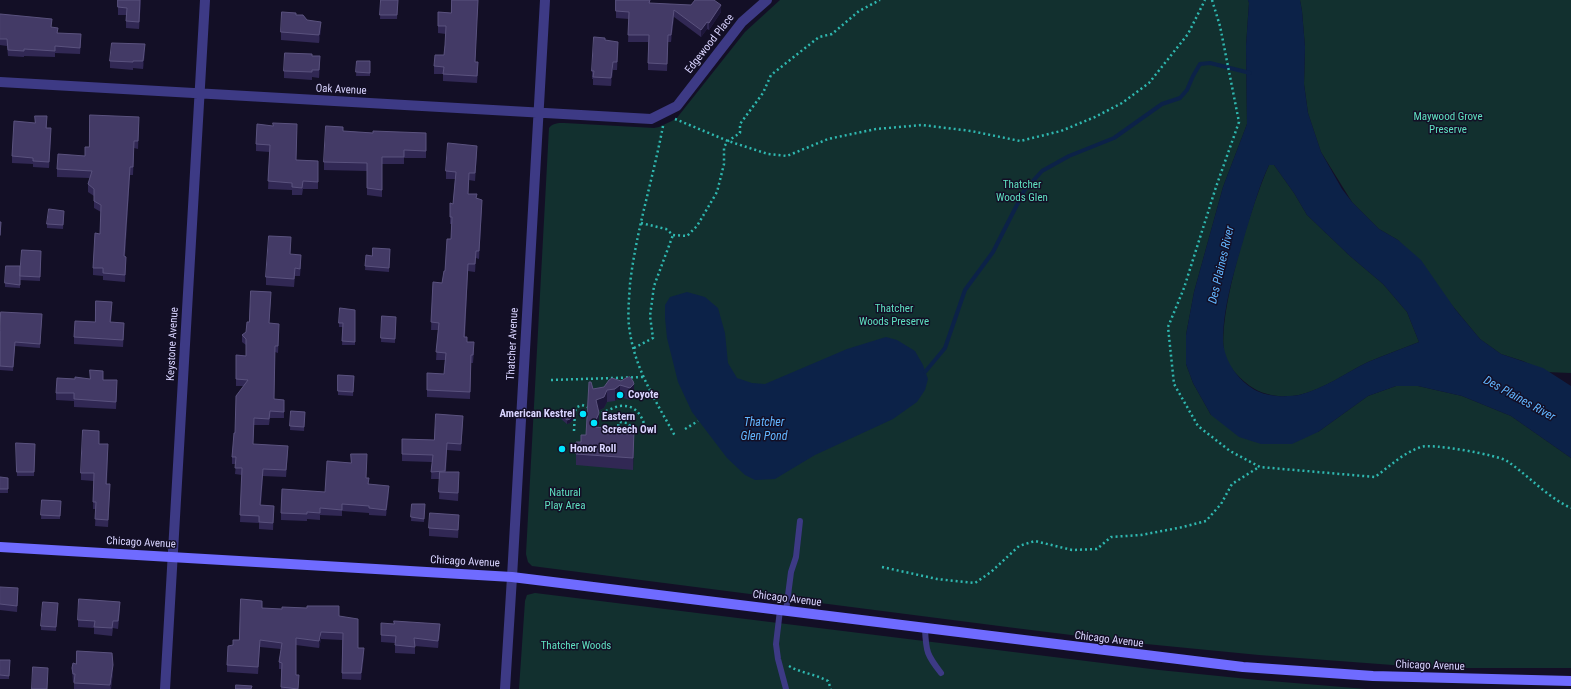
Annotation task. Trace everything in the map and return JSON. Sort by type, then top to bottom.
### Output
[{"type":"main road","name":"Chicago Avenue","points":[[0,547],[512,577],[1243,668],[1373,676],[1571,681]]},
{"type":"street","name":"Keystone Avenue","points":[[165,689],[205,0]]},
{"type":"street","name":"Thatcher Avenue","points":[[505,689],[545,0]]},
{"type":"street","name":"Edgewood Place","points":[[677,106],[742,22],[766,0]]},
{"type":"street","name":"Oak Avenue","points":[[0,82],[651,119],[677,106]]},
{"type":"lane","points":[[786,689],[778,659],[776,644],[791,572],[796,557],[800,521]]},
{"type":"lane","points":[[925,629],[928,657],[941,673]]},
{"type":"path","points":[[641,223],[666,229],[673,235],[687,236],[697,226],[717,192],[724,164],[724,147],[728,141],[740,133],[740,124],[763,93],[771,75],[819,37],[832,34],[859,11],[880,0]]},
{"type":"path","points":[[661,114],[728,141],[768,154],[787,156],[828,139],[876,129],[922,125],[971,131],[1020,141],[1061,131],[1122,104],[1149,83],[1188,34],[1205,0]]},
{"type":"path","points":[[1212,0],[1220,26],[1239,122],[1216,187],[1184,288],[1168,327],[1174,384],[1198,426],[1230,451],[1260,467],[1375,477],[1406,453],[1423,446],[1470,451],[1506,460],[1535,484],[1571,508]]},
{"type":"path","points":[[663,125],[632,266],[628,307],[630,333],[644,377],[651,394],[675,436]]},
{"type":"path","points":[[634,348],[653,338],[650,316],[654,286],[673,235]]},
{"type":"path","points":[[551,380],[644,377]]},
{"type":"path","points":[[574,431],[575,411],[577,407],[582,405],[588,406],[598,412],[603,412],[620,406],[629,406],[642,416],[646,426],[646,435]]},
{"type":"path","points":[[685,429],[698,421]]},
{"type":"path","points":[[617,433],[617,426],[619,422],[624,422],[628,423],[630,426],[630,434]]},
{"type":"path","points":[[882,567],[936,579],[975,583],[991,572],[1019,546],[1035,541],[1072,550],[1097,549],[1111,537],[1141,535],[1206,521],[1221,504],[1232,484],[1260,467]]},
{"type":"path","points":[[790,667],[799,672],[819,676],[828,681],[831,689]]},
{"type":"green space","name":"Thatcher Woods Glen","points":[[780,0],[1248,0],[1246,46],[1247,124],[1223,187],[1194,292],[1186,335],[1186,364],[1193,383],[1211,415],[1318,432],[1368,396],[1396,386],[1418,386],[1462,396],[1511,416],[1571,458],[1571,668],[1433,668],[1259,655],[1136,643],[532,566],[528,562],[526,554],[549,128],[554,124],[564,123],[654,128],[676,119],[745,32]]},
{"type":"green space","name":"Maywood Grove Preserve","points":[[1300,0],[1571,0],[1571,373],[1547,372],[1523,361],[1501,354],[1480,339],[1398,240],[1379,229],[1352,202],[1321,152],[1308,113],[1304,84],[1305,47]]},
{"type":"green space","points":[[1269,165],[1274,165],[1294,193],[1307,215],[1350,256],[1383,284],[1407,312],[1419,342],[1359,366],[1318,389],[1293,396],[1267,394],[1255,389],[1243,381],[1230,367],[1226,359],[1223,342],[1225,319],[1237,262],[1245,233]]},
{"type":"green space","name":"Thatcher Woods","points":[[535,593],[1159,670],[1366,689],[519,689],[525,601],[527,595]]},
{"type":"water","name":"Des Plaines River","points":[[1248,0],[1300,0],[1305,47],[1304,84],[1308,113],[1321,152],[1342,189],[1352,202],[1379,229],[1398,240],[1421,260],[1455,309],[1480,339],[1501,354],[1543,368],[1571,386],[1571,458],[1511,416],[1462,396],[1418,386],[1396,386],[1368,396],[1318,432],[1292,444],[1261,444],[1239,437],[1211,415],[1193,383],[1186,364],[1186,335],[1194,292],[1223,187],[1247,124],[1246,46]],"holes":[[[1269,165],[1274,165],[1294,193],[1307,215],[1350,256],[1383,284],[1407,312],[1419,342],[1368,362],[1317,389],[1299,395],[1289,396],[1278,396],[1262,393],[1250,387],[1244,382],[1229,363],[1223,341],[1225,313],[1238,258],[1262,181]]]},
{"type":"water","name":"Thatcher Glen Pond","points":[[687,292],[705,297],[718,308],[725,333],[728,363],[737,378],[752,383],[765,384],[847,349],[886,337],[897,340],[915,351],[923,365],[928,379],[925,390],[917,402],[893,419],[815,455],[775,479],[755,480],[745,475],[727,458],[692,412],[678,382],[667,338],[665,305],[670,297]]},
{"type":"building","points":[[118,0],[140,0],[139,22],[126,21],[127,8],[118,7]]},
{"type":"building","points":[[381,0],[398,0],[397,15],[380,15]]},
{"type":"building","points":[[452,0],[478,0],[475,62],[478,62],[477,76],[443,74],[444,67],[434,66],[435,55],[444,55],[445,45],[446,26],[438,26],[438,12],[451,13]]},
{"type":"building","points":[[616,0],[650,0],[649,3],[691,5],[695,0],[714,0],[721,5],[709,23],[707,22],[701,30],[674,10],[671,35],[668,35],[667,64],[648,63],[649,35],[628,35],[629,12],[616,11]]},
{"type":"building","points":[[282,12],[296,13],[296,15],[303,15],[307,20],[321,22],[319,35],[281,32]]},
{"type":"building","points":[[0,14],[52,19],[51,27],[58,28],[57,33],[81,34],[80,48],[55,46],[55,51],[24,49],[24,51],[8,50],[7,39],[0,39]]},
{"type":"building","points":[[594,37],[605,38],[605,40],[618,42],[617,62],[613,62],[611,78],[593,77]]},
{"type":"building","points":[[112,43],[145,44],[143,61],[110,61]]},
{"type":"building","points":[[285,53],[312,54],[312,56],[320,56],[319,70],[312,70],[312,72],[284,71]]},
{"type":"building","points":[[357,61],[370,61],[370,73],[356,72]]},
{"type":"building","points":[[90,115],[139,117],[138,141],[134,141],[133,167],[130,167],[124,256],[126,257],[125,275],[103,273],[103,268],[93,268],[95,233],[100,234],[101,205],[94,201],[94,189],[88,184],[92,171],[57,169],[58,154],[85,156],[85,147],[89,147]]},
{"type":"building","points":[[35,116],[47,116],[46,128],[51,128],[49,162],[33,161],[33,158],[12,156],[14,121],[35,123]]},
{"type":"building","points":[[273,123],[297,124],[296,160],[318,161],[318,182],[303,181],[302,188],[292,187],[292,183],[268,181],[270,145],[256,144],[257,124],[273,126]]},
{"type":"building","points":[[326,126],[343,127],[343,131],[373,133],[373,131],[426,133],[426,151],[404,150],[404,157],[382,157],[382,190],[367,188],[367,163],[324,162]]},
{"type":"building","points":[[448,143],[477,146],[475,173],[469,173],[468,194],[477,194],[476,198],[482,200],[479,251],[476,251],[475,264],[468,264],[464,337],[467,337],[467,342],[474,342],[473,355],[471,355],[470,392],[427,390],[427,373],[444,374],[446,353],[436,352],[439,323],[431,322],[433,282],[442,283],[445,271],[447,239],[451,239],[452,217],[450,217],[450,203],[453,204],[456,172],[446,171]]},
{"type":"building","points":[[49,209],[64,211],[63,225],[47,224]]},
{"type":"building","points":[[269,236],[291,237],[290,254],[301,255],[300,269],[295,268],[294,279],[266,277]]},
{"type":"building","points":[[373,248],[390,249],[389,268],[365,266],[366,255],[372,256]]},
{"type":"building","points":[[22,250],[41,251],[40,277],[20,276]]},
{"type":"building","points":[[6,266],[20,266],[20,285],[5,283]]},
{"type":"building","points":[[251,291],[271,292],[269,323],[279,324],[278,346],[275,346],[274,399],[284,400],[284,412],[270,411],[269,419],[254,418],[253,444],[288,446],[286,470],[263,469],[260,505],[274,506],[273,523],[259,522],[259,516],[240,515],[242,468],[235,468],[236,457],[232,457],[235,433],[236,396],[248,380],[236,379],[236,355],[246,356],[246,339],[242,335],[246,332],[247,322],[249,322]]},
{"type":"building","points":[[96,301],[112,302],[110,322],[124,323],[123,340],[74,337],[75,321],[95,322]]},
{"type":"building","points":[[340,308],[355,310],[355,342],[342,341],[343,323],[339,323]]},
{"type":"building","points":[[1,312],[42,314],[40,344],[15,342],[13,367],[0,366]]},
{"type":"building","points":[[382,316],[396,317],[395,339],[381,338]]},
{"type":"building","points":[[90,370],[103,371],[103,380],[117,380],[116,402],[74,399],[74,393],[56,393],[57,378],[75,379],[75,377],[90,379]]},
{"type":"building","points":[[338,375],[354,376],[353,392],[338,391]]},
{"type":"building","points":[[630,377],[634,384],[630,388],[620,385],[615,389],[607,390],[604,397],[596,400],[599,413],[593,427],[634,430],[633,458],[576,454],[576,442],[581,442],[581,435],[586,435],[589,382],[591,382],[593,389],[604,387],[612,378],[621,381]]},
{"type":"building","points":[[565,410],[576,412],[570,419],[567,420],[561,415]]},
{"type":"building","points":[[291,411],[305,412],[304,427],[290,426]]},
{"type":"building","points":[[436,414],[463,416],[461,444],[447,443],[445,471],[431,472],[433,455],[402,454],[402,439],[434,440]]},
{"type":"building","points":[[83,430],[99,431],[99,444],[108,444],[106,484],[110,484],[108,520],[95,519],[96,502],[93,502],[94,473],[81,473]]},
{"type":"building","points":[[16,443],[35,444],[34,472],[17,472]]},
{"type":"building","points":[[351,454],[367,454],[366,478],[369,478],[368,484],[389,486],[386,510],[369,508],[369,506],[342,504],[342,510],[320,508],[320,513],[281,513],[282,489],[325,492],[327,461],[351,463]]},
{"type":"building","points":[[440,472],[459,472],[458,493],[439,492]]},
{"type":"building","points":[[0,477],[8,478],[8,489],[0,489]]},
{"type":"building","points":[[42,500],[61,501],[60,516],[41,515]]},
{"type":"building","points":[[412,504],[425,504],[424,519],[411,517]]},
{"type":"building","points":[[430,513],[459,515],[458,530],[429,528]]},
{"type":"building","points":[[0,587],[18,588],[17,606],[0,604]]},
{"type":"building","points":[[79,599],[120,602],[118,621],[113,621],[112,628],[94,627],[95,621],[78,620]]},
{"type":"building","points":[[241,599],[262,601],[262,608],[282,609],[282,607],[307,608],[307,606],[339,606],[339,616],[358,619],[358,648],[364,648],[361,673],[342,673],[343,633],[321,632],[319,641],[296,638],[296,675],[299,675],[298,689],[281,687],[282,663],[279,662],[282,643],[260,640],[258,667],[227,665],[228,646],[233,645],[233,640],[239,640]]},
{"type":"building","points":[[43,602],[58,603],[56,627],[41,626]]},
{"type":"building","points":[[394,621],[440,624],[438,641],[414,638],[415,647],[395,645],[396,636],[381,635],[381,623],[394,624]]},
{"type":"building","points":[[77,651],[112,653],[113,665],[110,685],[74,683],[75,674],[73,674],[72,668],[73,663],[76,664]]},
{"type":"building","points":[[0,660],[10,660],[9,676],[0,675]]},
{"type":"building","points":[[33,667],[48,668],[47,689],[32,689]]},
{"type":"building","points":[[236,685],[252,686],[251,689],[236,689]]},
{"type":"waterway","points":[[925,372],[945,348],[965,290],[993,252],[1024,191],[1042,171],[1069,156],[1114,138],[1162,104],[1180,98],[1187,90],[1200,64],[1210,63],[1250,73]]},
{"type":"place","name":"Coyote","points":[[620,395]]},
{"type":"place","name":"American Kestrel","points":[[583,414]]},
{"type":"place","name":"Eastern Screech Owl","points":[[594,423]]},
{"type":"place","name":"Honor Roll","points":[[562,449]]},
{"type":"park label","name":"Thatcher Woods Preserve","points":[[894,315]]},
{"type":"park label","name":"Natural Play Area","points":[[565,499]]}]
